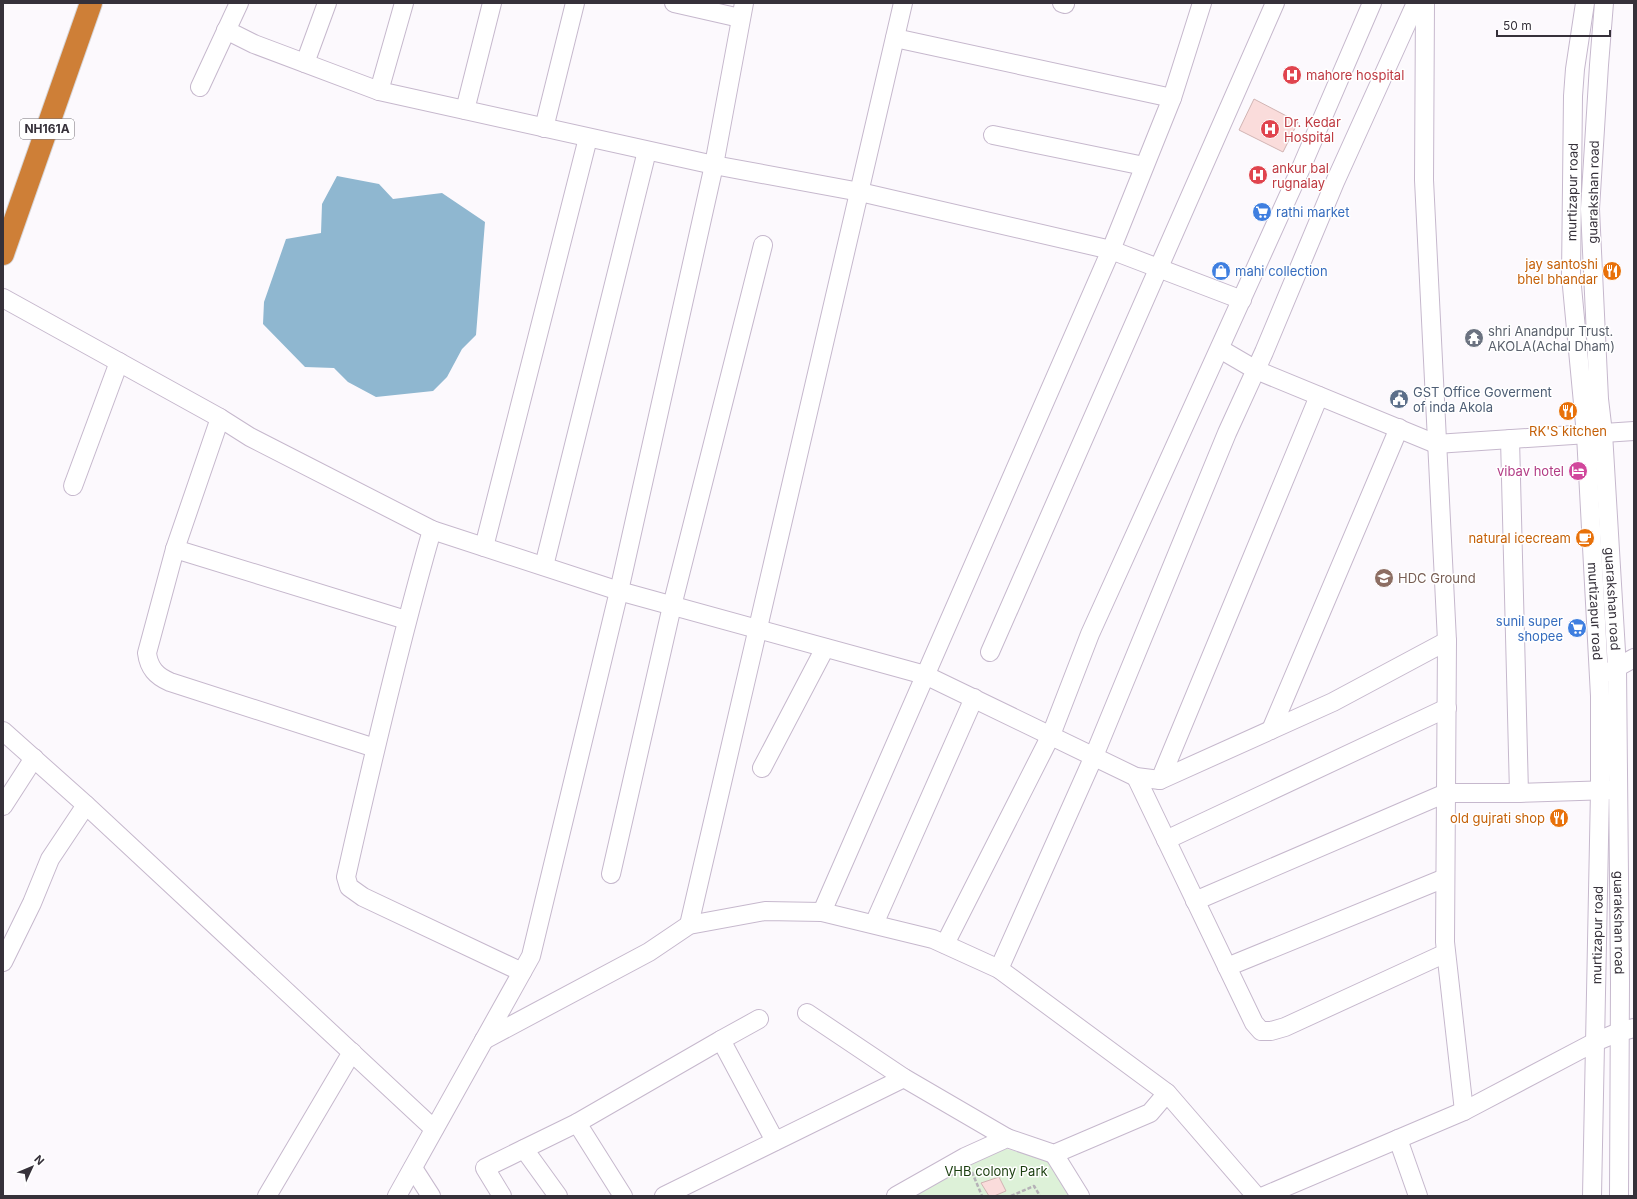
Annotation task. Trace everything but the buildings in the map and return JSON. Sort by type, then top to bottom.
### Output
[{"type":"highway","name":"NH161A","points":[[5,242],[91,3]]},
{"type":"street","points":[[200,87],[239,3]]},
{"type":"street","points":[[305,63],[327,3]]},
{"type":"street","points":[[379,91],[404,3]]},
{"type":"street","points":[[465,110],[492,3]]},
{"type":"street","points":[[544,128],[575,3]]},
{"type":"street","points":[[397,1196],[531,956],[619,591],[714,166],[742,10],[674,3]]},
{"type":"street","points":[[689,926],[756,629],[860,192],[903,3]]},
{"type":"street","points":[[822,912],[1111,250],[1172,98],[1202,3]]},
{"type":"street","points":[[990,652],[1275,3]]},
{"type":"street","points":[[945,944],[1051,735],[1090,634],[1242,300],[1372,3]]},
{"type":"street","points":[[999,969],[1094,756],[1227,433],[1256,370],[1335,182],[1416,3]]},
{"type":"street","points":[[1425,3],[1424,180],[1447,641],[1445,878],[1446,953],[1464,1111]]},
{"type":"street","name":"murtizapur road","points":[[1585,3],[1575,69],[1573,96],[1571,262],[1594,434],[1600,790],[1592,1196]]},
{"type":"street","name":"guarakshan road","points":[[1604,3],[1590,209],[1599,399],[1594,434],[1617,668],[1618,790],[1627,979],[1627,1153],[1619,1196]]},
{"type":"street","points":[[226,30],[254,44],[379,91],[714,166],[860,192],[1111,250],[1242,300]]},
{"type":"street","points":[[895,38],[1172,98]]},
{"type":"street","points":[[992,135],[1144,166]]},
{"type":"street","points":[[484,547],[588,138]]},
{"type":"street","points":[[544,566],[647,151]]},
{"type":"street","points":[[611,874],[672,606],[763,245]]},
{"type":"street","points":[[3,298],[220,418],[250,437],[432,530],[619,591],[925,675],[1136,777],[1160,780],[1333,702],[1447,641]]},
{"type":"street","points":[[1220,349],[1256,370],[1436,444],[1634,431]]},
{"type":"street","points":[[73,486],[118,362]]},
{"type":"street","points":[[1160,780],[1319,396]]},
{"type":"street","points":[[220,418],[175,549],[147,653],[148,662],[152,670],[161,678],[170,682],[375,748]]},
{"type":"street","points":[[1271,730],[1398,428]]},
{"type":"street","points":[[1510,439],[1519,793]]},
{"type":"street","points":[[432,530],[406,620],[346,877],[349,887],[363,897],[522,972]]},
{"type":"street","points":[[175,549],[406,620]]},
{"type":"street","points":[[762,768],[825,648]]},
{"type":"street","points":[[1599,677],[1634,658]]},
{"type":"street","points":[[874,924],[974,698]]},
{"type":"street","points":[[1166,840],[1447,708]]},
{"type":"street","points":[[3,731],[86,805],[434,1129]]},
{"type":"street","points":[[3,806],[34,758]]},
{"type":"street","points":[[1136,777],[1254,1023],[1261,1030],[1271,1031],[1285,1028],[1446,953]]},
{"type":"street","points":[[1195,901],[1446,793],[1519,793],[1618,790]]},
{"type":"street","points":[[3,962],[32,903],[50,859],[86,805]]},
{"type":"street","points":[[1227,967],[1445,878]]},
{"type":"street","points":[[484,1040],[649,952],[689,926],[766,912],[822,912],[933,939],[999,969],[1167,1093],[1256,1196]]},
{"type":"street","points":[[807,1013],[904,1078],[1007,1138],[1054,1154],[1080,1196]]},
{"type":"street","points":[[502,1196],[485,1168],[576,1123],[759,1019]]},
{"type":"street","points":[[1264,1196],[1464,1111],[1595,1042],[1626,1030]]},
{"type":"street","points":[[721,1040],[775,1141]]},
{"type":"street","points":[[267,1196],[352,1052]]},
{"type":"street","points":[[664,1196],[904,1078]]},
{"type":"street","points":[[1054,1154],[1150,1113],[1167,1093]]},
{"type":"street","points":[[576,1123],[623,1196]]},
{"type":"street","points":[[896,1196],[965,1157],[1007,1138]]},
{"type":"street","points":[[1398,1139],[1418,1196]]},
{"type":"street","points":[[524,1149],[558,1196]]},
{"type":"street","points":[[413,1168],[431,1196]]},
{"type":"path","points":[[965,1157],[982,1196]]},
{"type":"path","points":[[1011,1196],[1034,1186],[1040,1196]]},
{"type":"green space","name":"VHB colony Park","points":[[993,1145],[1062,1164],[1083,1196],[903,1196]]},
{"type":"water","points":[[337,176],[379,184],[393,199],[442,193],[485,222],[476,335],[462,349],[447,377],[433,391],[376,397],[348,382],[334,368],[305,367],[263,324],[264,302],[286,239],[321,233],[322,204]]},
{"type":"place","name":"mahore hospital","points":[[1292,75]]},
{"type":"place","name":"Dr. Kedar Hospital","points":[[1270,129]]},
{"type":"place","name":"ankur bal rugnalay","points":[[1258,175]]},
{"type":"place","name":"rathi market","points":[[1262,212]]},
{"type":"place","name":"mahi collection","points":[[1221,271]]},
{"type":"place","name":"jay santoshi bhel bhandar","points":[[1612,271]]},
{"type":"place","name":"shri Anandpur Trust. AKOLA(Achal Dham)","points":[[1474,338]]},
{"type":"place","name":"GST Office Goverment of inda Akola","points":[[1399,399]]},
{"type":"place","name":"RK'S kitchen","points":[[1568,411]]},
{"type":"place","name":"vibav hotel","points":[[1578,471]]},
{"type":"place","name":"natural icecream","points":[[1585,538]]},
{"type":"place","name":"HDC Ground","points":[[1384,578]]},
{"type":"place","name":"sunil super shopee","points":[[1577,628]]},
{"type":"place","name":"old gujrati shop","points":[[1559,818]]}]
